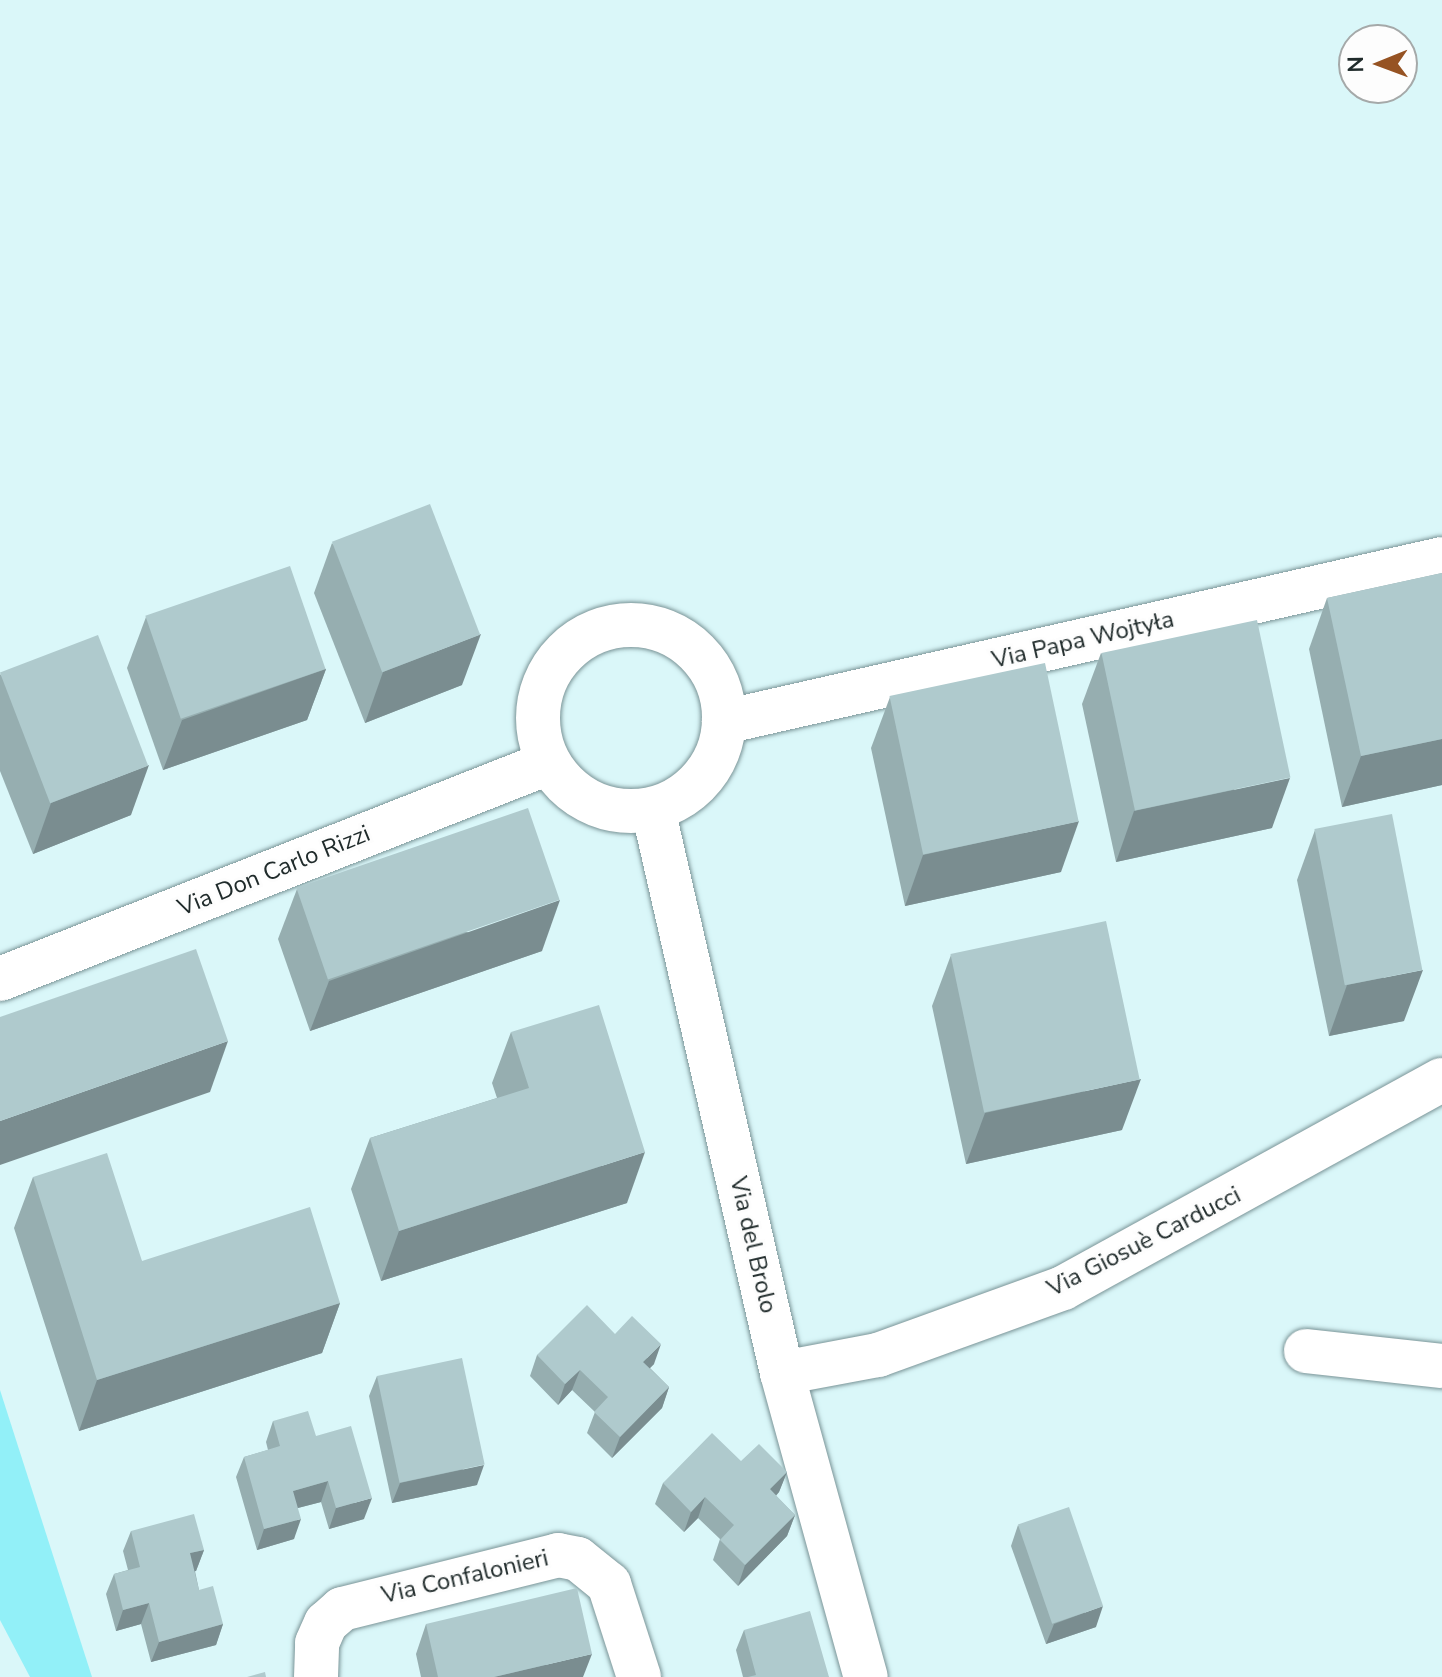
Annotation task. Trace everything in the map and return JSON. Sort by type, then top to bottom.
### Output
[{"type":"street","name":"Via Papa Wojtyła","points":[[724,722],[1442,559]]},
{"type":"street","points":[[625,623],[656,627],[685,640],[707,663],[721,691],[724,722],[718,752],[703,778],[681,797],[653,809],[623,812],[593,804],[567,787],[548,763],[537,733],[538,702],[549,672],[568,647],[595,631],[625,623]]},
{"type":"street","name":"Via Don Carlo Rizzi","points":[[0,979],[548,763]]},
{"type":"street","name":"Via del Brolo","points":[[653,809],[782,1373],[866,1677]]},
{"type":"street","name":"Via Giosuè Carducci","points":[[782,1373],[878,1355],[1063,1288],[1442,1080]]},
{"type":"street","points":[[1306,1351],[1442,1366]]},
{"type":"street","name":"Via Confalonieri","points":[[316,1677],[317,1643],[326,1623],[342,1609],[558,1555],[578,1559],[609,1584],[639,1677]]},
{"type":"shaded area","points":[[0,1390],[92,1677],[30,1677],[0,1620]]},
{"type":"building","points":[[430,504],[480,635],[382,672],[332,542]]},
{"type":"building","points":[[290,566],[325,669],[181,719],[145,616]]},
{"type":"building","points":[[1442,573],[1442,739],[1361,756],[1327,598]]},
{"type":"building","points":[[1257,620],[1290,777],[1135,811],[1101,653]]},
{"type":"building","points":[[98,635],[148,766],[50,803],[0,673]]},
{"type":"building","points":[[1045,663],[1079,821],[923,855],[889,696]]},
{"type":"building","points":[[528,808],[560,900],[328,979],[296,888]]},
{"type":"building","points":[[1392,814],[1422,970],[1345,985],[1314,829]]},
{"type":"building","points":[[1106,921],[1140,1079],[984,1113],[950,954]]},
{"type":"building","points":[[196,949],[228,1041],[0,1121],[0,1017]]},
{"type":"building","points":[[599,1005],[645,1152],[399,1231],[370,1138],[529,1088],[511,1032]]},
{"type":"building","points":[[107,1153],[142,1261],[310,1207],[340,1303],[97,1380],[33,1177]]},
{"type":"building","points":[[587,1305],[615,1334],[632,1316],[661,1344],[643,1362],[669,1387],[620,1437],[594,1412],[608,1397],[580,1370],[565,1384],[537,1355]]},
{"type":"building","points":[[462,1358],[485,1465],[400,1483],[377,1376]]},
{"type":"building","points":[[308,1411],[316,1436],[351,1426],[372,1498],[336,1508],[328,1481],[293,1491],[301,1519],[264,1529],[244,1457],[280,1446],[273,1421]]},
{"type":"building","points":[[712,1433],[741,1461],[759,1444],[787,1472],[770,1489],[795,1515],[745,1565],[720,1540],[734,1525],[705,1497],[691,1512],[663,1483]]},
{"type":"building","points":[[1069,1507],[1103,1606],[1052,1624],[1018,1525]]},
{"type":"building","points":[[194,1514],[204,1550],[190,1553],[199,1590],[213,1586],[223,1624],[159,1642],[149,1603],[123,1610],[114,1574],[140,1567],[131,1531]]},
{"type":"building","points":[[577,1588],[592,1654],[494,1677],[438,1677],[426,1624]]},
{"type":"building","points":[[810,1611],[829,1677],[748,1677],[756,1675],[744,1630]]},
{"type":"building","points":[[265,1672],[266,1677],[247,1677]]}]
